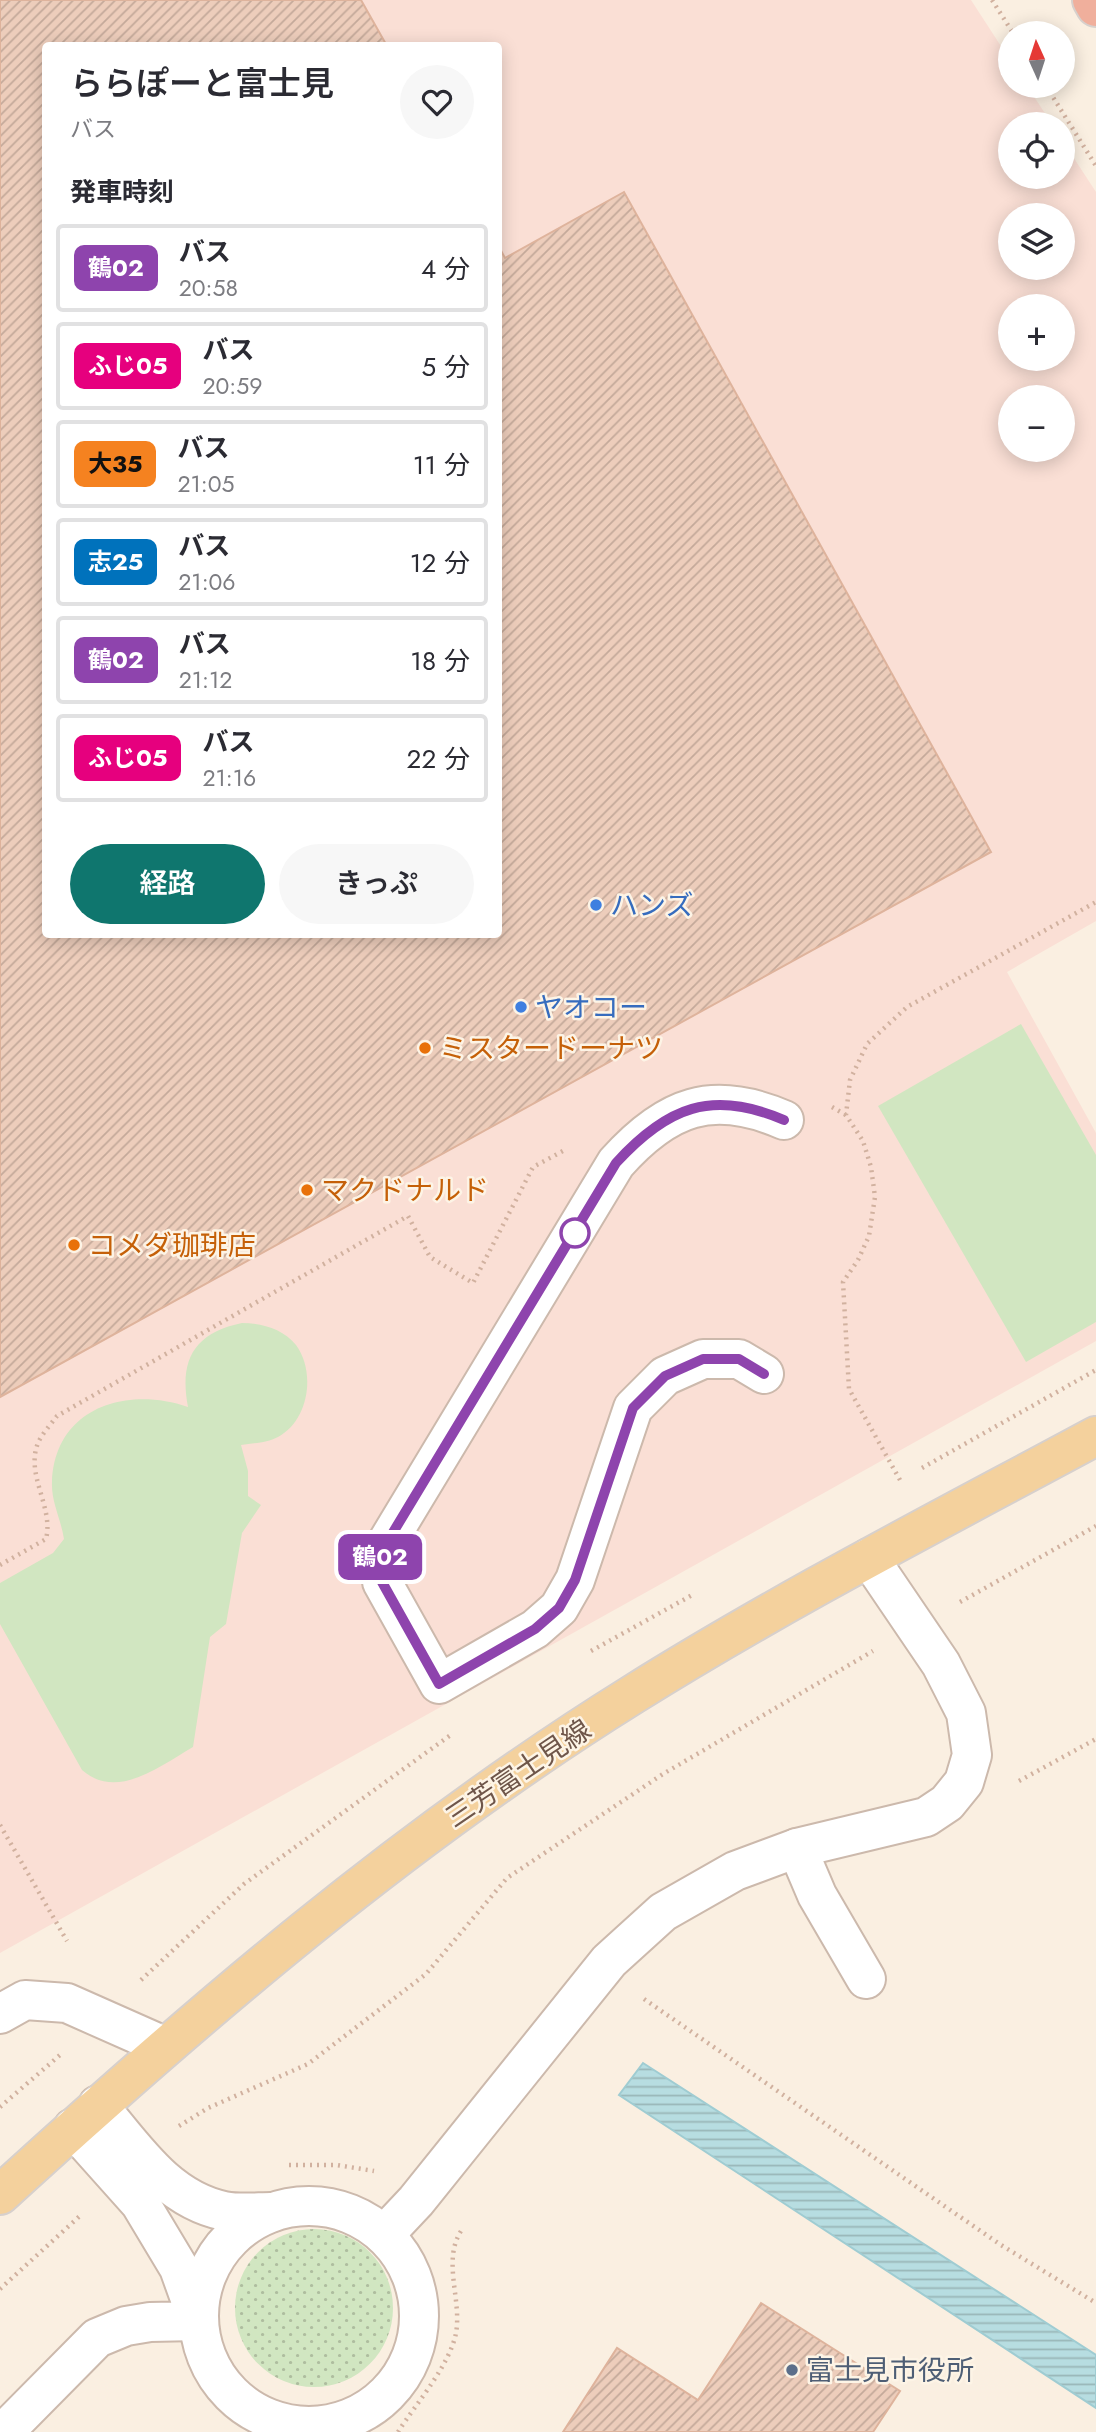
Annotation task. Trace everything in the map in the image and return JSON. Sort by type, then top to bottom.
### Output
[{"type":"highway","points":[[1091,0],[1096,7]]},
{"type":"main road","name":"三芳富士見線","points":[[0,2194],[164,2046],[428,1834],[631,1695],[869,1558],[1096,1436]]},
{"type":"street","points":[[764,1374],[739,1359],[703,1359],[665,1376],[633,1408],[575,1580],[559,1608],[535,1629],[439,1684],[382,1582],[380,1554],[616,1163],[661,1121],[691,1108],[724,1103],[756,1108],[784,1120]]},
{"type":"street","points":[[384,2235],[416,2201],[609,1961],[663,1912],[735,1871],[797,1848],[926,1817],[947,1803],[964,1782],[972,1755],[966,1713],[916,1627],[869,1558]]},
{"type":"street","points":[[797,1848],[817,1895],[866,1979]]},
{"type":"street","points":[[0,2014],[25,2000],[68,2003],[164,2046]]},
{"type":"street","points":[[86,2117],[130,2168],[140,2203],[179,2268],[198,2321],[205,2356],[223,2387],[250,2411],[284,2424],[320,2427],[355,2417],[385,2397],[407,2368],[419,2334],[419,2298],[406,2264],[384,2235],[360,2218],[332,2208],[302,2206],[272,2212],[225,2211],[191,2200],[159,2178],[130,2168]]},
{"type":"street","points":[[198,2321],[201,2292],[210,2266],[226,2242],[248,2225],[272,2212]]},
{"type":"street","points":[[4,2432],[97,2338],[126,2326],[150,2322],[198,2321]]},
{"type":"path","points":[[992,0],[1005,21]]},
{"type":"path","points":[[1054,98],[1096,166]]},
{"type":"path","points":[[900,1480],[849,1389],[843,1282],[858,1260],[869,1236],[875,1197],[871,1167],[863,1140],[846,1115],[850,1080],[867,1044],[907,1007],[1096,902]]},
{"type":"path","points":[[0,1565],[46,1539],[49,1528],[34,1465],[38,1442],[57,1416],[408,1216],[430,1256],[473,1283]]},
{"type":"path","points":[[0,2289],[161,2137],[208,2108],[308,2064],[426,1974],[507,1878],[663,1774],[1096,1526]]},
{"type":"path","points":[[0,1825],[66,1941]]},
{"type":"path","points":[[641,1997],[1001,2245],[1096,2303]]},
{"type":"path","points":[[275,2168],[302,2162],[379,2171],[459,2234]]},
{"type":"path","points":[[398,2432],[448,2356],[456,2333],[453,2261],[459,2234],[467,2223]]},
{"type":"shaded area","points":[[0,0],[971,0],[998,42],[998,98],[1035,98],[1044,112],[998,112],[998,189],[1075,189],[1075,160],[1096,192],[1096,921],[1007,972],[1096,1133],[1096,1341],[0,1953]]},
{"type":"green space","points":[[1021,1024],[1096,1155],[1096,1322],[1026,1362],[878,1106]]},
{"type":"green space","points":[[242,1323],[272,1328],[296,1345],[306,1369],[303,1408],[297,1420],[278,1437],[265,1442],[241,1445],[248,1471],[248,1496],[261,1505],[242,1533],[226,1624],[210,1637],[193,1747],[138,1777],[109,1782],[95,1779],[82,1770],[0,1624],[0,1583],[53,1553],[64,1539],[53,1497],[52,1482],[56,1456],[66,1436],[80,1420],[98,1408],[141,1399],[188,1407],[186,1375],[188,1362],[194,1351],[212,1334]]},
{"type":"green space","points":[[314,2229],[344,2235],[370,2252],[387,2278],[393,2308],[387,2338],[370,2364],[344,2381],[314,2387],[284,2381],[258,2364],[241,2338],[235,2308],[241,2278],[258,2252],[284,2235]]},
{"type":"water","points":[[643,2063],[1096,2355],[1096,2408],[619,2095]]},
{"type":"building","points":[[0,0],[361,0],[385,42],[42,42],[42,938],[502,938],[502,252],[505,258],[624,192],[991,852],[0,1397]]},
{"type":"building","name":"富士見市役所","points":[[761,2303],[900,2391],[873,2432],[563,2432],[617,2348],[698,2400]]},
{"type":"bus line","name":"鶴02","points":[[764,1374],[739,1359],[703,1359],[665,1376],[633,1408],[575,1580],[559,1608],[535,1629],[439,1684],[382,1582],[380,1554],[616,1163],[636,1141],[661,1121],[691,1108],[724,1103],[756,1108],[784,1120]]},
{"type":"place","name":"ハンズ","points":[[596,905]]},
{"type":"place","name":"ヤオコー","points":[[521,1007]]},
{"type":"place","name":"ミスタードーナツ","points":[[425,1048]]},
{"type":"place","name":"マクドナルド","points":[[307,1190]]},
{"type":"place","name":"コメダ珈琲店","points":[[74,1245]]},
{"type":"place","name":"富士見市役所","points":[[792,2370]]}]
